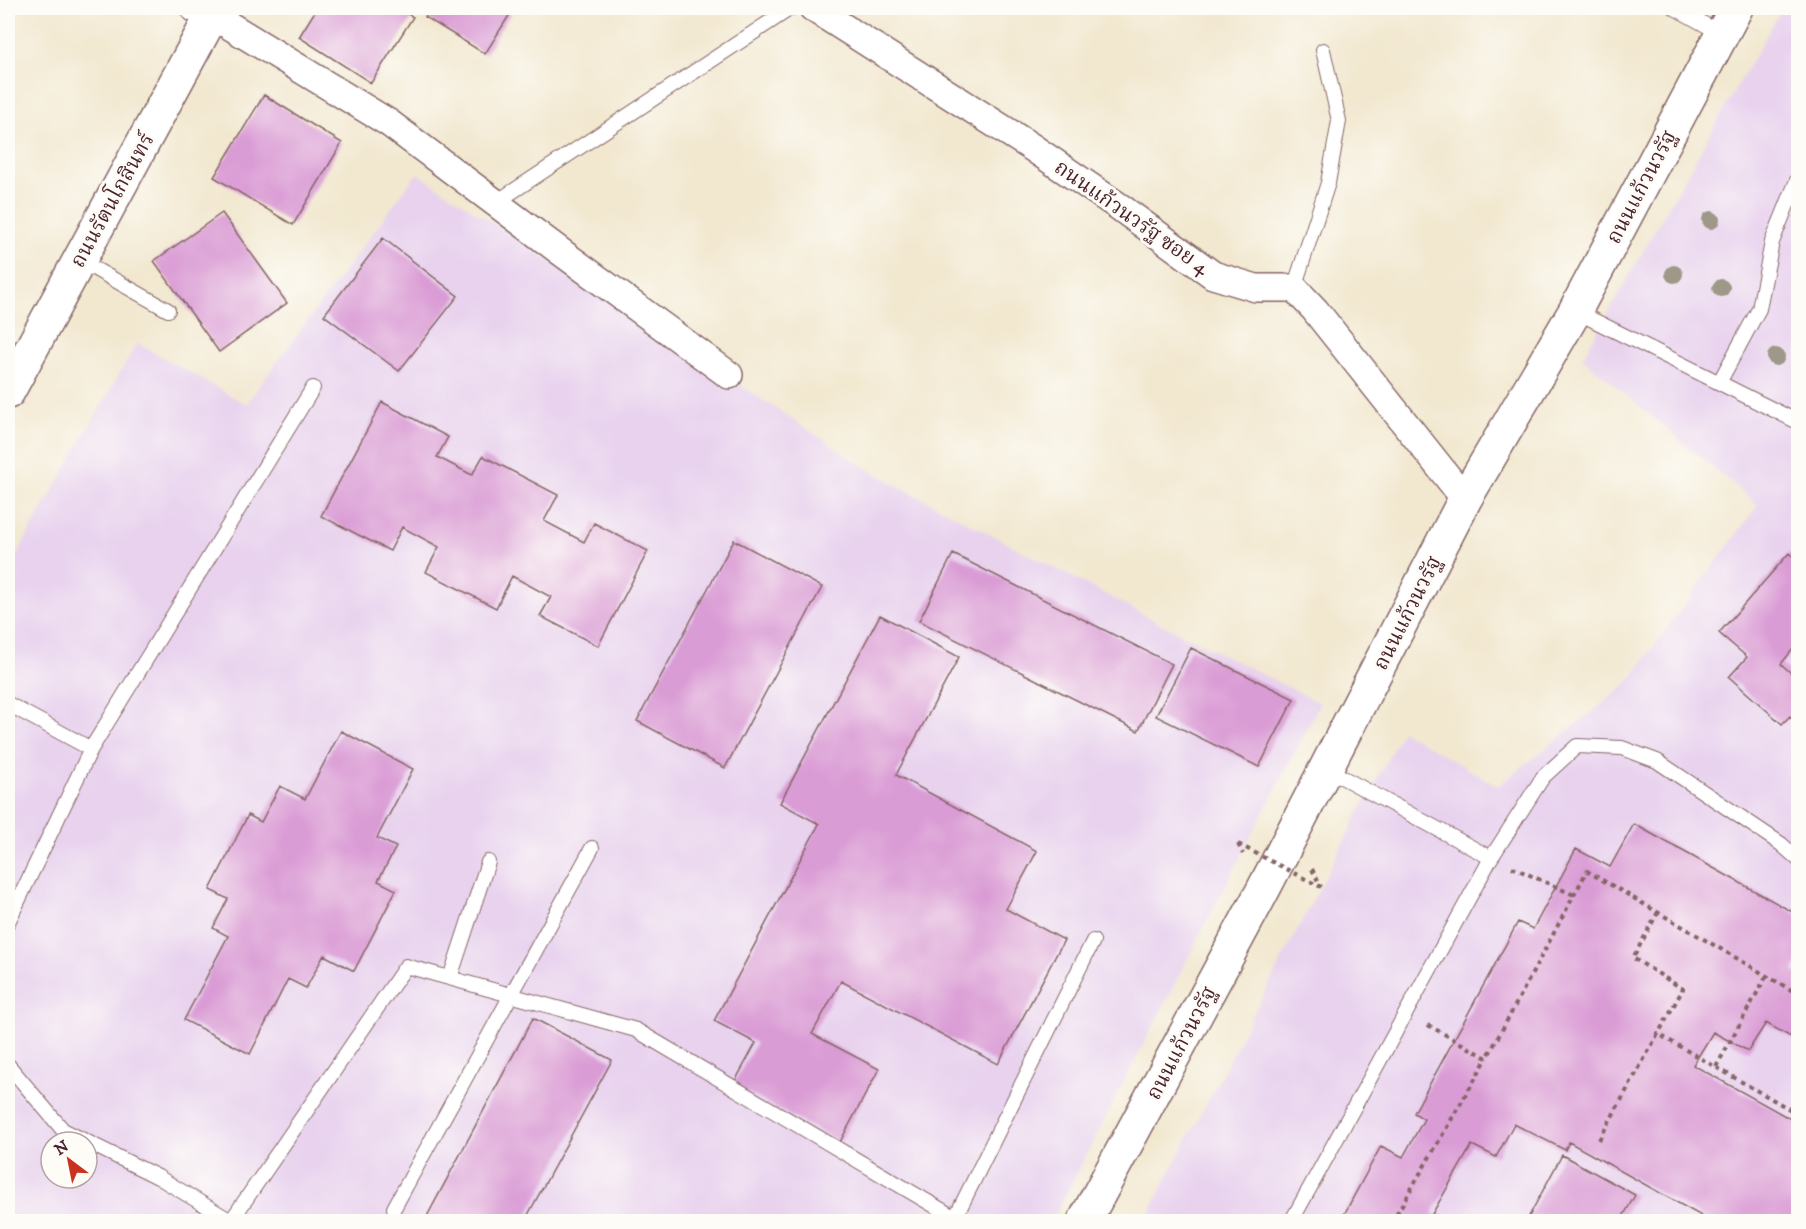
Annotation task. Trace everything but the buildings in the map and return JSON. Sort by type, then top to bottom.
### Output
[{"type":"street","name":"ถนนแก้วนวรัฐ ซอย 4","points":[[813,8],[1039,152],[1213,275],[1256,288],[1294,288]]},
{"type":"street","points":[[207,10],[389,123],[729,375]]},
{"type":"street","name":"ถนนรัตนโกสินทร์","points":[[8,392],[79,260],[207,10]]},
{"type":"street","name":"ถนนแก้วนวรัฐ","points":[[1084,1221],[1327,769],[1465,499],[1575,311],[1729,21]]},
{"type":"street","points":[[1294,288],[1315,310],[1465,499]]},
{"type":"lane","points":[[495,203],[791,8]]},
{"type":"lane","points":[[1675,8],[1729,21]]},
{"type":"lane","points":[[1294,288],[1328,183],[1339,121],[1323,50]]},
{"type":"lane","points":[[1720,381],[1759,309],[1772,242],[1798,178]]},
{"type":"lane","points":[[79,260],[168,310]]},
{"type":"lane","points":[[1575,311],[1720,381],[1798,422]]},
{"type":"lane","points":[[8,922],[91,749],[314,388]]},
{"type":"lane","points":[[8,704],[91,749]]},
{"type":"lane","points":[[1291,1221],[1491,858],[1542,777],[1577,746],[1622,747],[1657,761],[1781,844],[1798,859]]},
{"type":"lane","points":[[1327,769],[1491,858]]},
{"type":"lane","points":[[394,1208],[592,848]]},
{"type":"lane","points":[[450,978],[488,862]]},
{"type":"lane","points":[[8,1065],[63,1130],[158,1177],[231,1221],[406,966],[636,1030],[959,1220],[1093,941]]},
{"type":"path","points":[[1238,844],[1321,887]]},
{"type":"path","points":[[1491,858],[1574,895]]},
{"type":"path","points":[[1392,1221],[1486,1058],[1587,872],[1798,994]]},
{"type":"path","points":[[1599,1140],[1683,988],[1633,958],[1658,912]]},
{"type":"path","points":[[1716,1066],[1767,975]]},
{"type":"path","points":[[1406,1013],[1486,1058]]},
{"type":"path","points":[[1658,1034],[1798,1112]]},
{"type":"shaded area","points":[[1782,8],[1798,8],[1798,1221],[1144,1222],[1402,731],[1498,786],[1626,685],[1758,505],[1582,358]]},
{"type":"shaded area","points":[[417,173],[874,473],[1163,625],[1320,703],[1052,1221],[8,1222],[8,570],[137,343],[246,404]]}]
